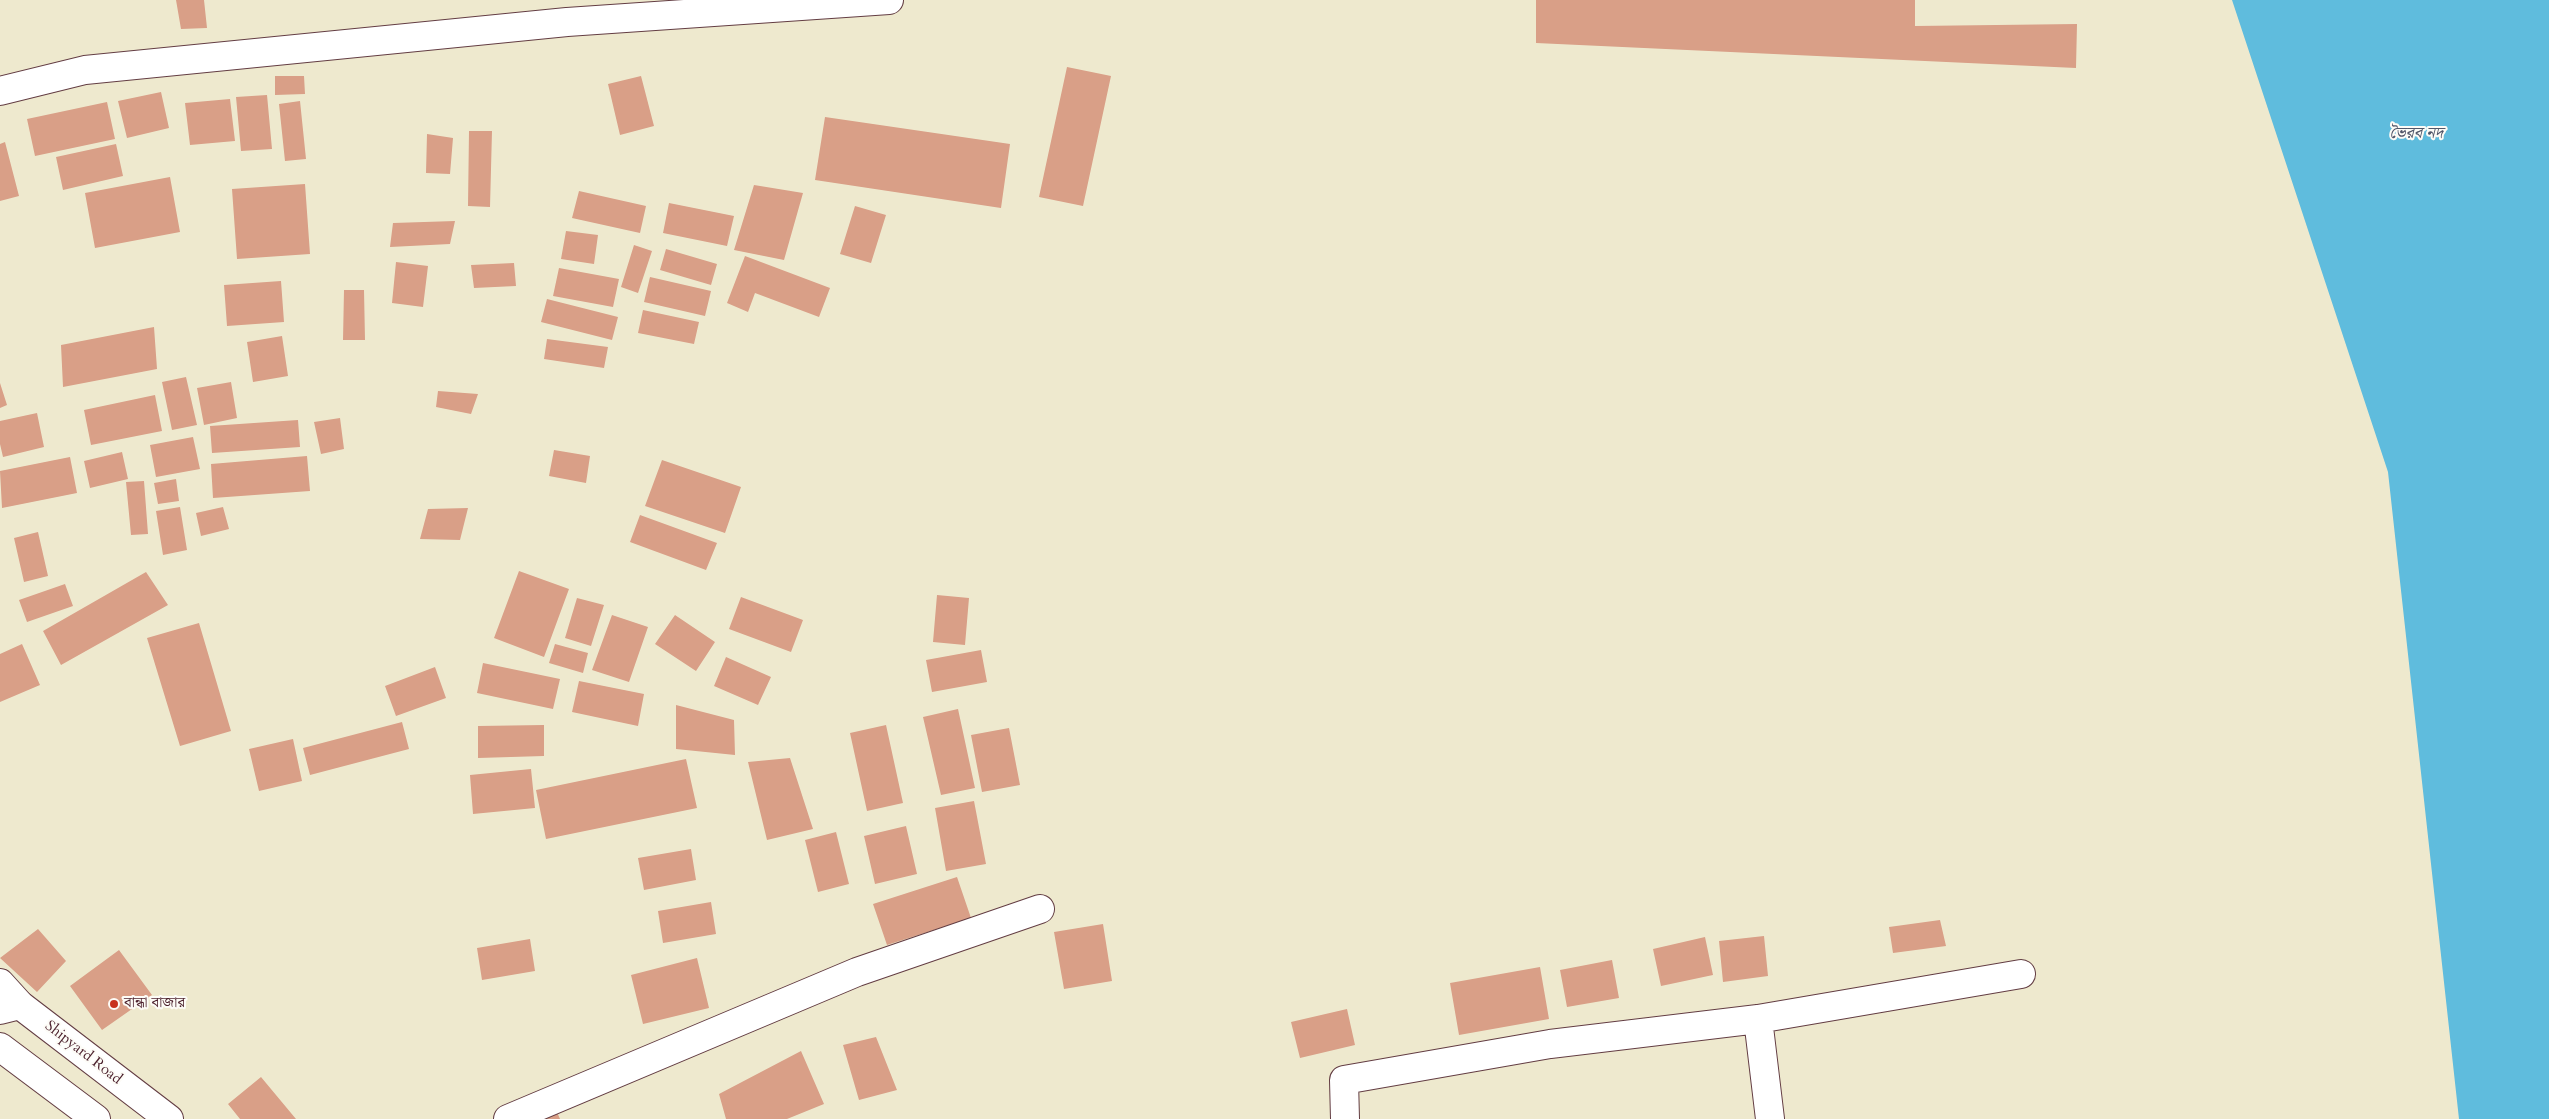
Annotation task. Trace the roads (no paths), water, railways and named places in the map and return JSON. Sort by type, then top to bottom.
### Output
[{"type":"street","points":[[0,91],[85,70],[566,22],[889,0]]},
{"type":"street","points":[[508,1119],[857,972],[1040,909]]},
{"type":"street","points":[[1345,1119],[1344,1080],[1550,1044],[1758,1019],[2021,974]]},
{"type":"street","name":"Shipyard Road","points":[[0,983],[10,1007],[169,1119]]},
{"type":"street","points":[[1758,1019],[1770,1119]]},
{"type":"street","points":[[0,1047],[96,1119]]},
{"type":"water","name":"ভৈরব নদ","points":[[2232,0],[2549,0],[2549,1119],[2459,1119],[2388,472]]},
{"type":"place","name":"বান্ধা বাজার","points":[[114,1004]]}]
